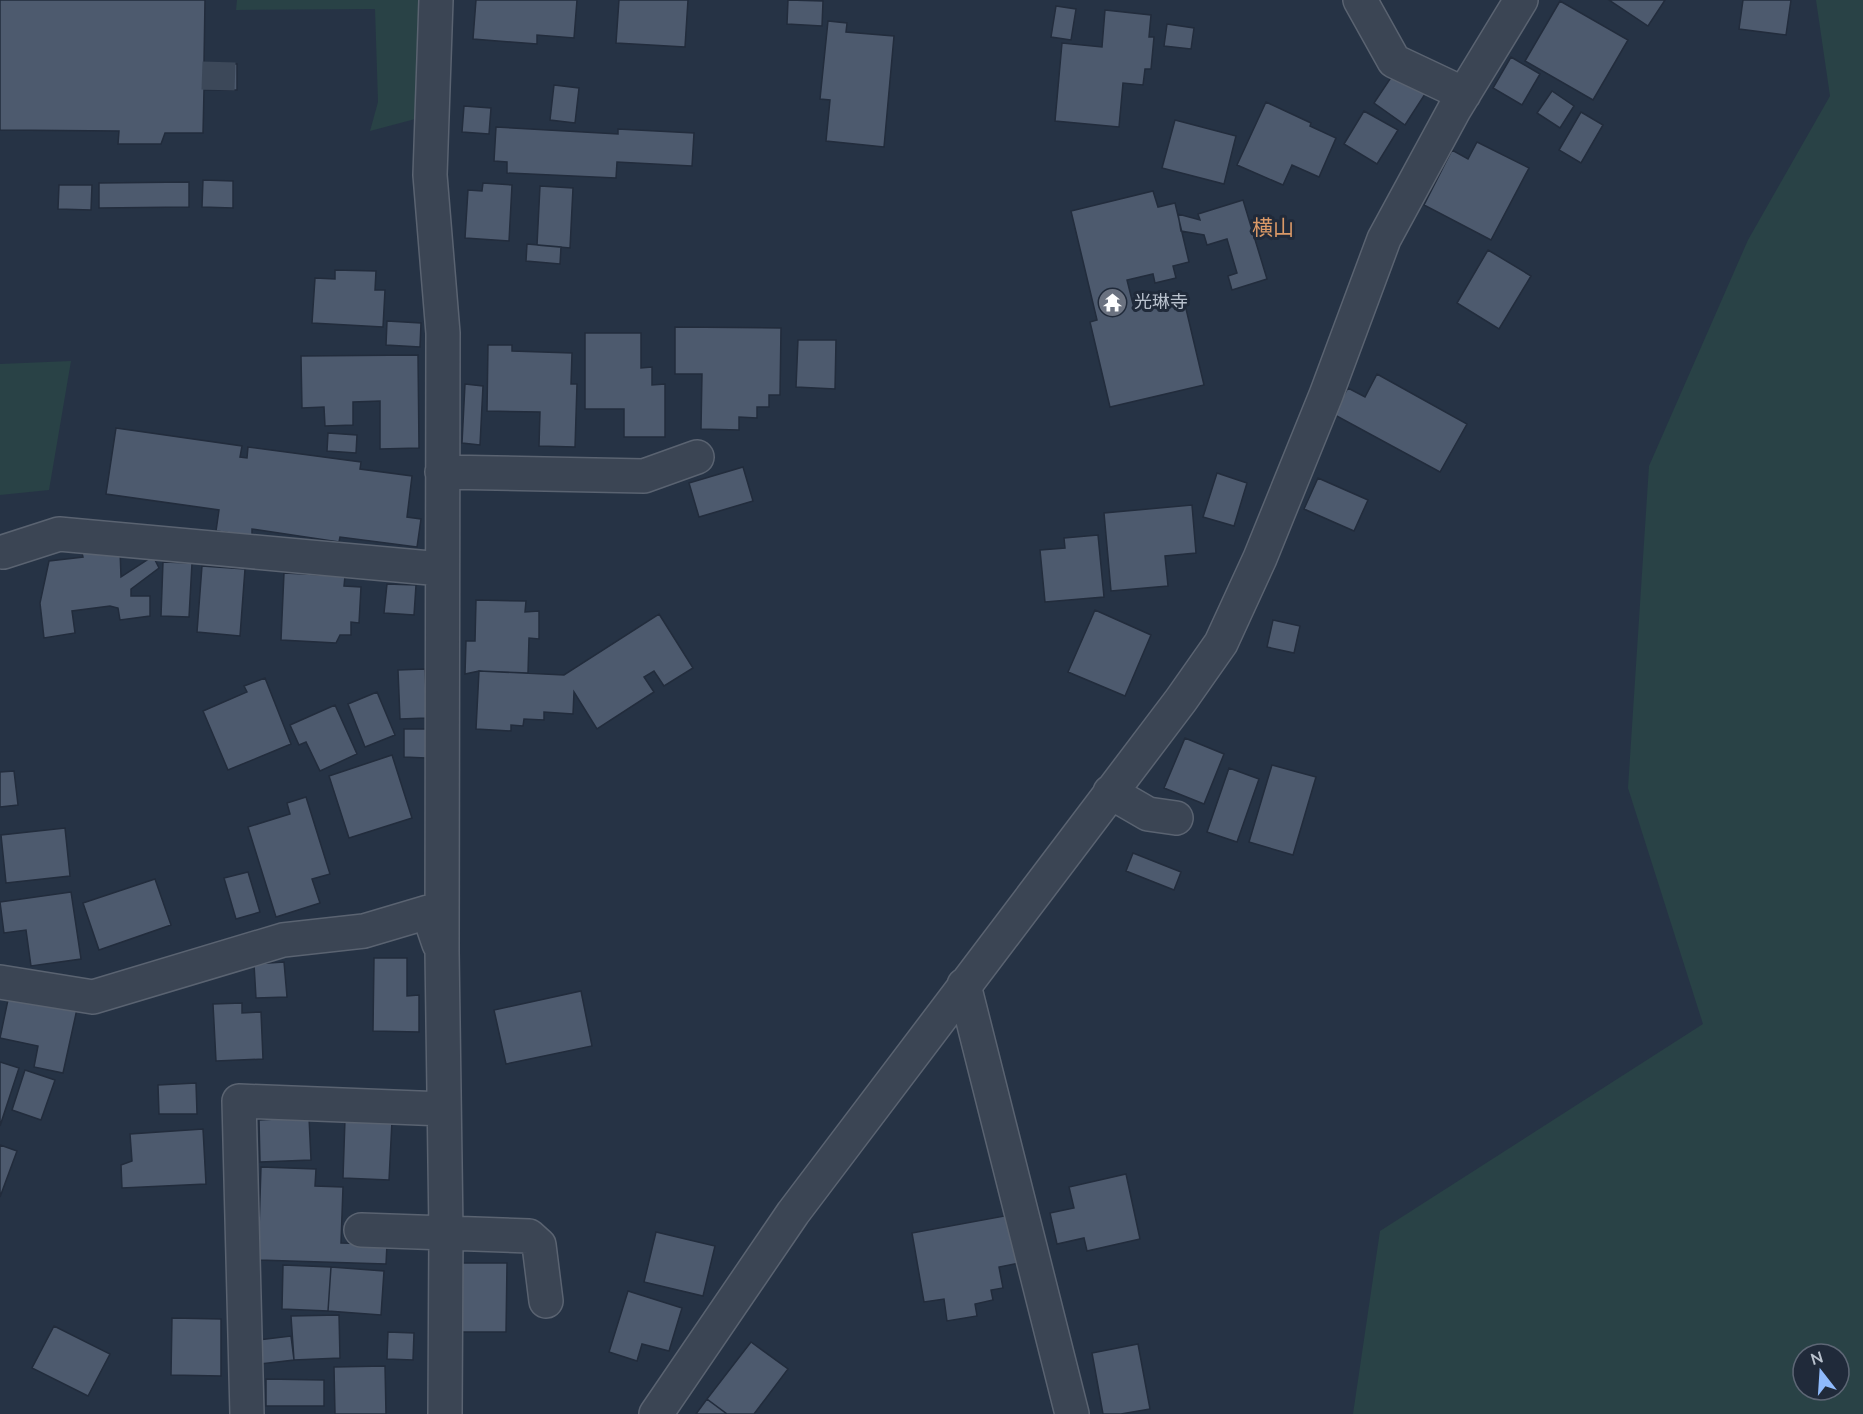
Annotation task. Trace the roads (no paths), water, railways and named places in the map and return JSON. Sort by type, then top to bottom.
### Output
[{"type":"street","points":[[436,0],[430,175],[443,333],[441,569],[442,951],[446,1232],[445,1414]]},
{"type":"street","points":[[1360,0],[1394,61],[1464,94]]},
{"type":"street","points":[[656,1414],[793,1213],[1181,700],[1221,643],[1260,558],[1326,395],[1384,239],[1464,94],[1521,0]]},
{"type":"street","points":[[442,472],[644,476],[697,457]]},
{"type":"street","points":[[3,552],[59,534],[441,569]]},
{"type":"street","points":[[1110,792],[1148,814],[1176,818]]},
{"type":"street","points":[[0,982],[93,997],[283,940],[364,931],[428,912],[442,951]]},
{"type":"street","points":[[964,985],[1072,1414]]},
{"type":"street","points":[[247,1414],[239,1101],[444,1109]]},
{"type":"street","points":[[361,1230],[530,1236],[539,1245],[546,1301]]},
{"type":"tunnel","points":[[218,90],[219,62]]},
{"type":"place","name":"光琳寺","points":[[1113,302]]},
{"type":"district","name":"横山","points":[[1273,228]]}]
